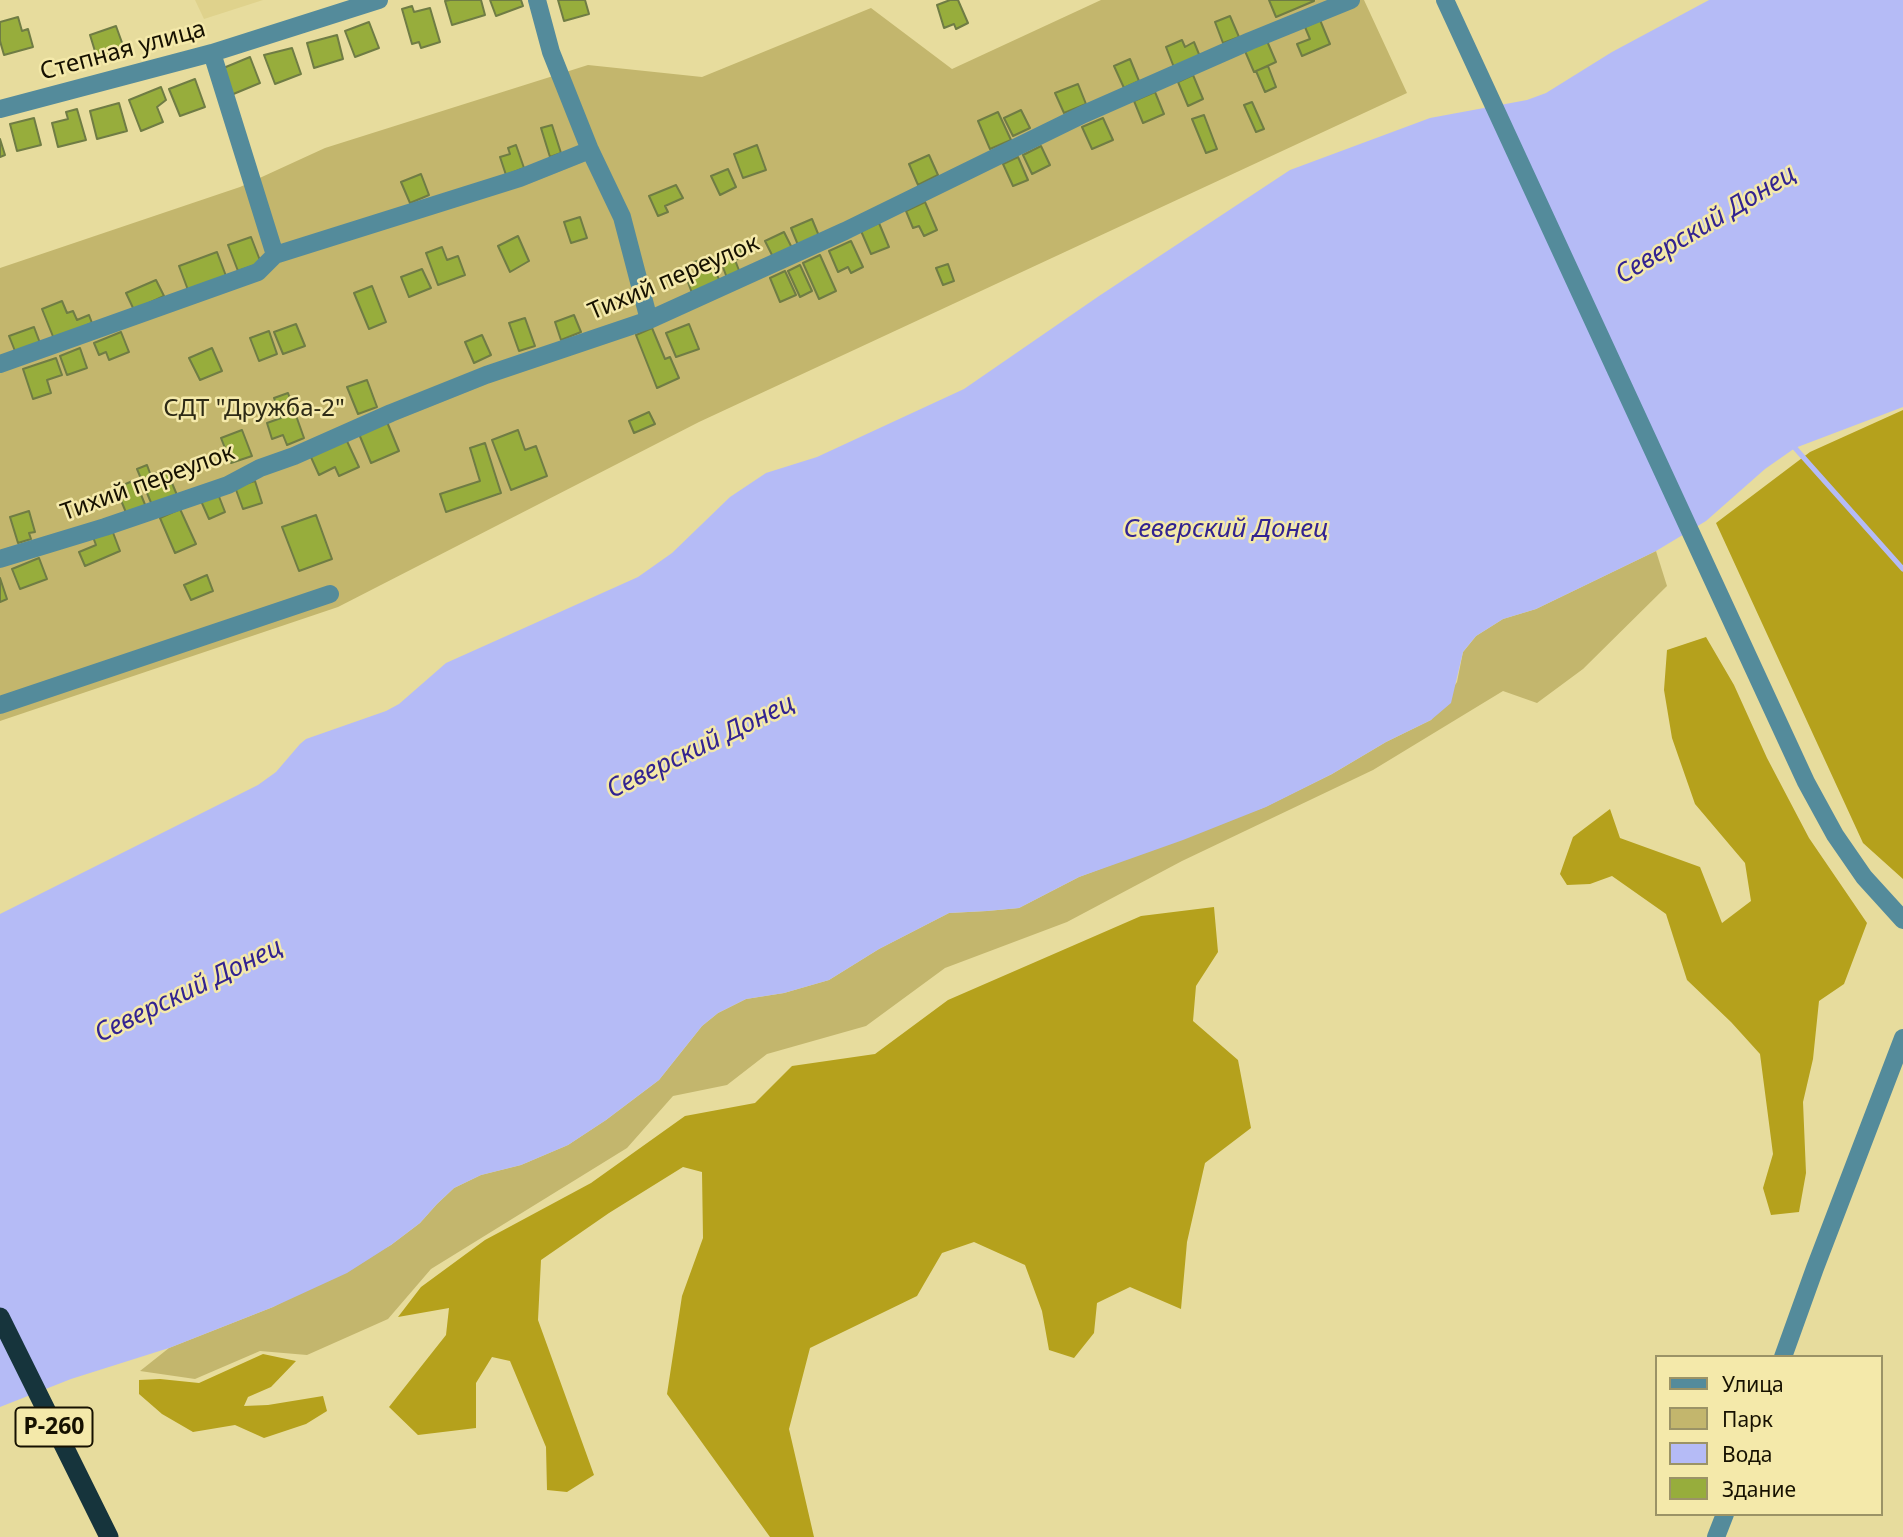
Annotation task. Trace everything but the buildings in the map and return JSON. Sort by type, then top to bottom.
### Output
[{"type":"highway","name":"Р-260","points":[[0,1317],[109,1537]]},
{"type":"street","name":"Степная улица","points":[[0,109],[212,53],[379,0]]},
{"type":"street","points":[[537,0],[551,52],[590,150],[622,217],[649,320]]},
{"type":"street","name":"Тихий переулок","points":[[0,559],[228,485],[260,468],[486,375],[649,320],[845,231],[1084,114],[1351,0]]},
{"type":"street","points":[[1445,0],[1806,782],[1835,835],[1864,877],[1903,920]]},
{"type":"street","points":[[212,53],[275,256]]},
{"type":"street","points":[[0,364],[258,272],[275,256],[520,178],[590,150]]},
{"type":"street","points":[[0,705],[330,594]]},
{"type":"street","points":[[1784,1355],[1903,1038]]},
{"type":"street","points":[[1716,1537],[1724,1516]]},
{"type":"shaded area","points":[[195,0],[263,0],[204,19]]},
{"type":"shaded area","points":[[1903,410],[1903,879],[1863,843],[1716,523],[1810,452]]},
{"type":"shaded area","points":[[1706,637],[1734,685],[1767,758],[1809,838],[1867,923],[1844,984],[1819,1001],[1813,1059],[1803,1102],[1806,1173],[1799,1212],[1771,1215],[1763,1188],[1773,1154],[1760,1054],[1687,980],[1666,914],[1612,876],[1590,884],[1567,885],[1560,874],[1573,837],[1610,809],[1620,838],[1700,867],[1722,923],[1751,901],[1745,863],[1695,804],[1672,738],[1664,690],[1667,650]]},
{"type":"shaded area","points":[[1214,907],[1218,952],[1196,986],[1193,1021],[1238,1060],[1251,1128],[1205,1163],[1187,1242],[1181,1309],[1130,1287],[1097,1303],[1094,1333],[1074,1358],[1049,1350],[1042,1311],[1025,1265],[974,1242],[942,1253],[917,1296],[810,1348],[789,1429],[814,1537],[770,1537],[667,1394],[682,1296],[703,1238],[702,1172],[683,1167],[541,1260],[538,1320],[594,1475],[567,1492],[547,1490],[546,1447],[510,1361],[492,1357],[476,1383],[476,1428],[418,1435],[389,1407],[446,1335],[449,1308],[398,1317],[421,1287],[485,1240],[591,1183],[685,1116],[755,1103],[792,1066],[875,1054],[948,1000],[1141,916]]},
{"type":"shaded area","points":[[263,1354],[296,1361],[271,1387],[248,1397],[244,1406],[323,1396],[327,1411],[306,1424],[264,1438],[235,1425],[193,1432],[162,1414],[139,1394],[139,1380],[199,1383]]},
{"type":"green space","name":"СДТ \"Дружба-2\"","points":[[1101,0],[1364,0],[1407,93],[699,422],[338,607],[0,721],[0,268],[240,187],[325,148],[588,65],[702,77],[871,8],[952,69]]},
{"type":"green space","points":[[1656,551],[1667,586],[1583,669],[1537,703],[1503,691],[1373,770],[1182,861],[1067,922],[945,968],[866,1026],[767,1054],[727,1085],[673,1096],[627,1148],[431,1269],[388,1319],[307,1355],[260,1351],[195,1379],[140,1371],[169,1348],[273,1307],[391,1245],[420,1223],[454,1188],[481,1175],[521,1165],[568,1145],[659,1080],[702,1026],[718,1013],[746,999],[784,993],[829,980],[879,949],[949,913],[1019,908],[1079,877],[1265,807],[1332,774],[1386,742],[1431,720],[1457,682],[1463,652],[1476,636],[1503,619],[1536,609]]},
{"type":"water","name":"Северский Донец","points":[[1709,0],[1903,0],[1903,407],[1795,448],[1765,469],[1706,521],[1656,551],[1536,609],[1503,619],[1476,636],[1463,652],[1451,703],[1431,720],[1386,742],[1332,774],[1266,807],[1079,877],[1019,908],[949,913],[879,949],[829,980],[784,993],[746,999],[718,1013],[702,1026],[659,1080],[606,1120],[568,1145],[521,1165],[481,1175],[454,1188],[420,1223],[347,1273],[273,1307],[169,1348],[71,1379],[0,1407],[0,914],[258,785],[276,772],[306,739],[399,704],[446,663],[638,577],[672,553],[730,497],[766,473],[817,457],[964,389],[1290,170],[1430,118],[1527,100],[1546,93],[1612,52]]},
{"type":"waterway","points":[[1792,443],[1903,569]]}]
